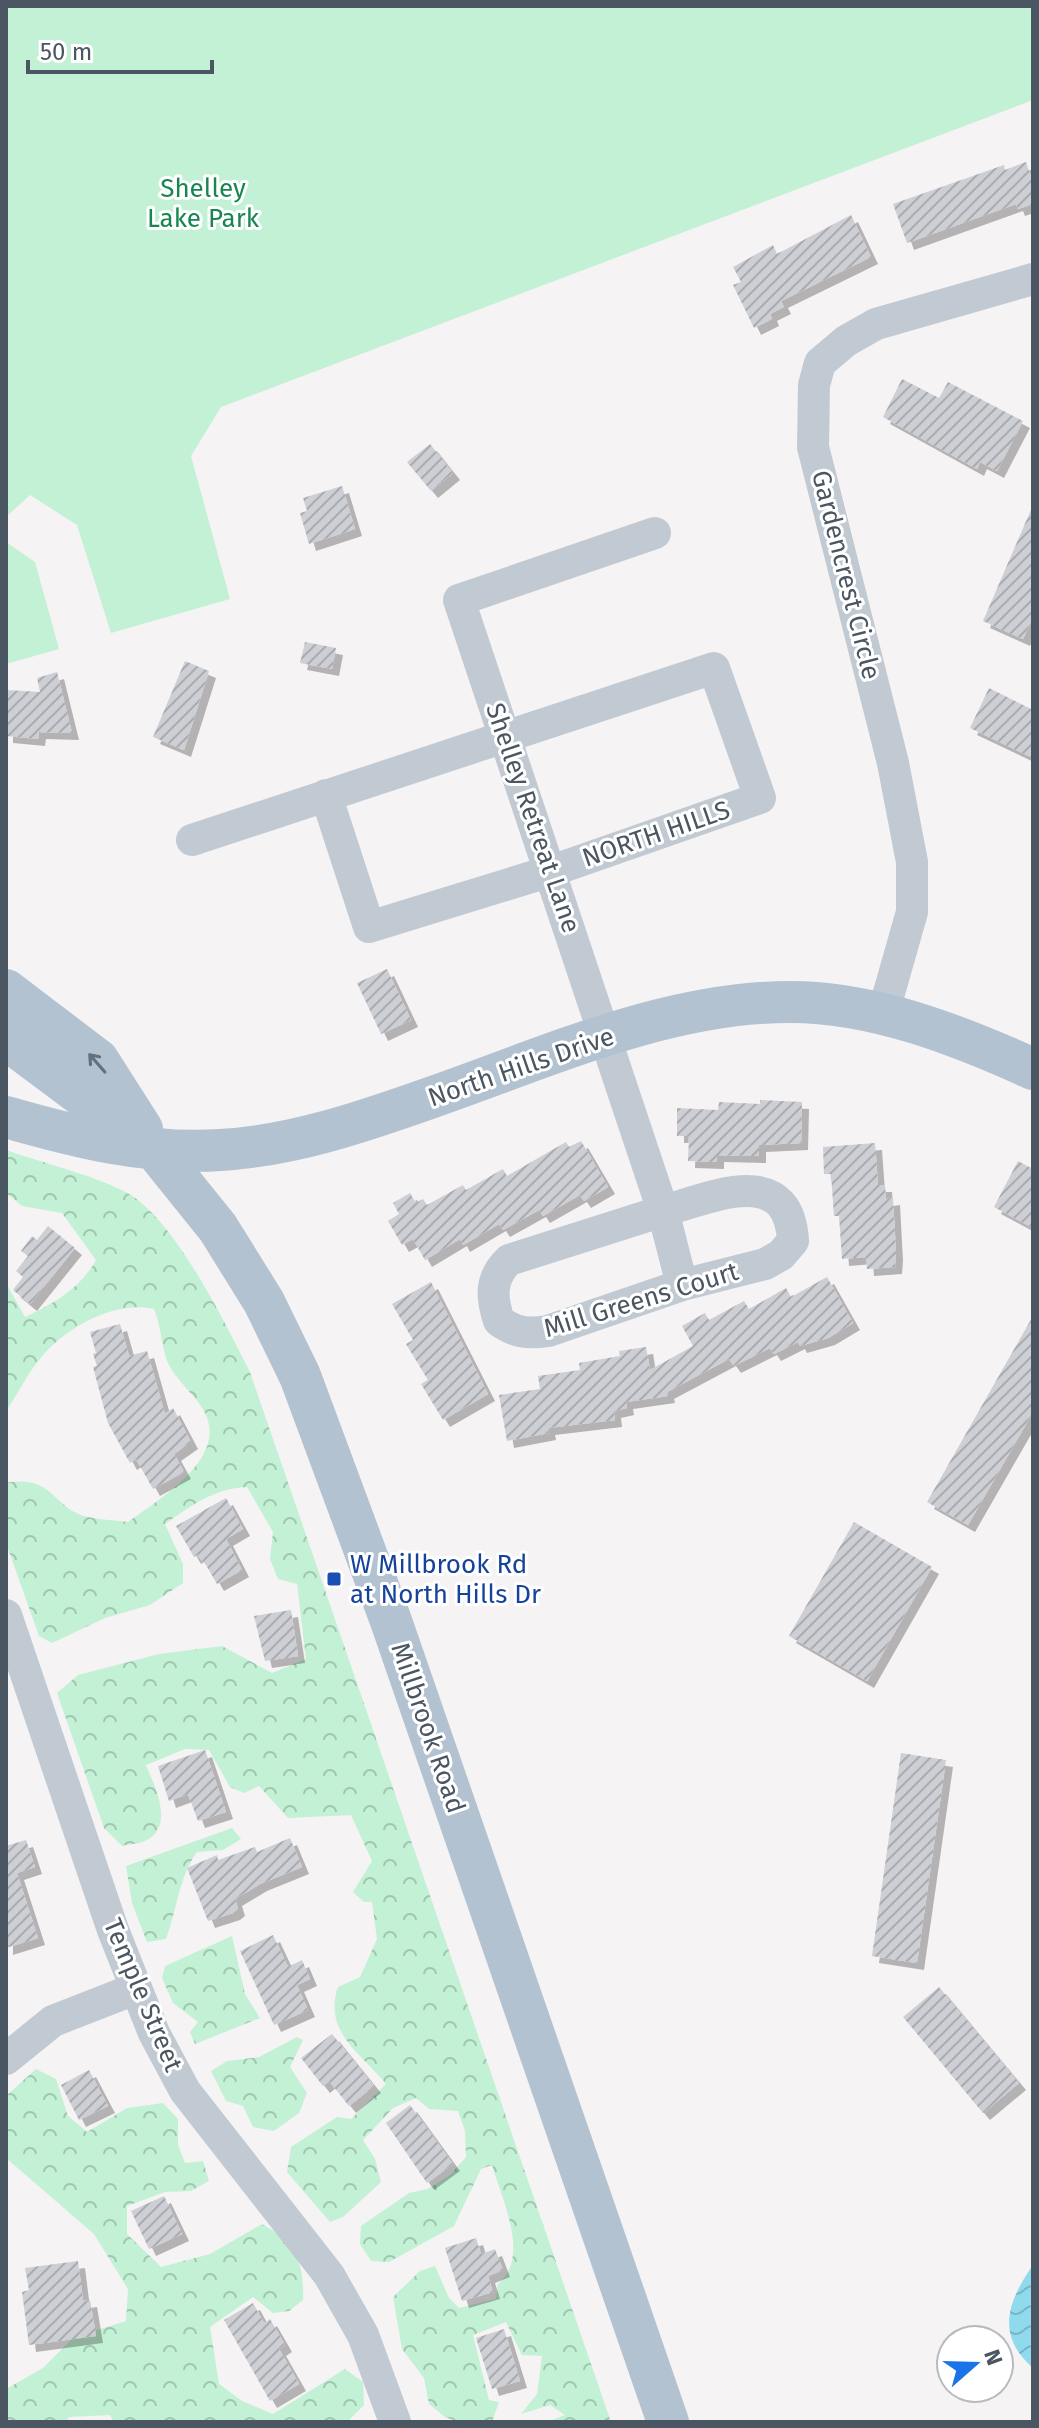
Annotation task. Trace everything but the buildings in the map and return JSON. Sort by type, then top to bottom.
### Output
[{"type":"main road","points":[[6,990],[98,1060],[156,1151]]},
{"type":"main road","name":"North Hills Drive","points":[[6,1117],[76,1137],[156,1151],[218,1151],[315,1134],[680,1015],[791,1002],[883,1014],[949,1035],[1033,1069]]},
{"type":"main road","name":"Millbrook Road","points":[[6,1039],[156,1151],[218,1228],[264,1302],[300,1376],[391,1621],[668,2422]]},
{"type":"street","name":"Gardencrest Circle","points":[[883,1014],[912,912],[912,862],[893,763],[813,447],[814,385],[820,363],[846,341],[876,324],[1033,279]]},
{"type":"street","name":"Shelley Retreat Lane","points":[[606,1037],[459,600],[655,533]]},
{"type":"street","name":"NORTH HILLS","points":[[326,795],[369,927],[551,871],[760,798],[714,668],[506,735]]},
{"type":"street","points":[[192,840],[506,735]]},
{"type":"street","points":[[606,1037],[663,1211],[682,1285]]},
{"type":"street","name":"Mill Greens Court","points":[[754,1191],[774,1195],[784,1205],[792,1223],[793,1241],[781,1255],[765,1264],[682,1285],[548,1331],[528,1334],[512,1330],[499,1321],[494,1305],[497,1272],[509,1260],[663,1211],[721,1195],[754,1191]]},
{"type":"street","name":"Temple Street","points":[[6,1615],[135,1989],[185,2091],[329,2275],[363,2335],[395,2422]]},
{"type":"street","points":[[6,2059],[53,2021],[135,1989]]},
{"type":"green space","name":"Shelley Lake Park","points":[[6,6],[1033,6],[1033,100],[221,407],[191,456],[230,599],[111,633],[77,525],[30,495],[6,517]]},
{"type":"green space","points":[[6,542],[35,562],[59,649],[6,664]]},
{"type":"green space","points":[[6,1150],[103,1182],[129,1194],[147,1208],[198,1275],[250,1372],[611,2422],[547,2422],[565,2415],[550,2405],[521,2414],[537,2394],[542,2356],[522,2355],[506,2322],[473,2335],[489,2400],[499,2402],[492,2422],[459,2422],[445,2417],[429,2404],[424,2378],[402,2349],[393,2297],[420,2271],[435,2266],[449,2298],[459,2308],[496,2299],[498,2284],[508,2273],[513,2244],[507,2211],[492,2165],[481,2169],[454,2226],[389,2262],[371,2261],[360,2244],[361,2226],[409,2193],[428,2189],[450,2175],[466,2157],[465,2131],[458,2111],[429,2109],[416,2098],[393,2108],[363,2140],[375,2159],[381,2182],[343,2217],[330,2222],[287,2172],[291,2147],[337,2117],[351,2119],[386,2084],[355,2051],[336,2017],[338,1987],[360,1977],[377,1939],[372,1902],[364,1902],[353,1892],[372,1861],[351,1815],[288,1818],[259,1786],[244,1793],[230,1787],[209,1750],[185,1749],[146,1765],[160,1804],[160,1825],[155,1833],[144,1841],[122,1846],[104,1828],[57,1693],[78,1675],[159,1654],[222,1646],[272,1673],[306,1659],[297,1584],[278,1579],[270,1559],[273,1532],[247,1487],[235,1488],[203,1499],[165,1524],[183,1564],[183,1583],[150,1605],[105,1618],[52,1643],[39,1636],[6,1543],[6,1483],[33,1483],[43,1487],[74,1512],[128,1522],[173,1489],[200,1461],[207,1445],[209,1428],[201,1405],[170,1367],[154,1309],[139,1307],[91,1319],[62,1337],[35,1365],[6,1411],[6,1283],[25,1317],[65,1294],[83,1279],[96,1260],[62,1213],[22,1206],[6,1193]]},
{"type":"green space","points":[[232,1828],[241,1839],[223,1850],[197,1852],[182,1882],[166,1939],[147,1942],[132,1903],[126,1866]]},
{"type":"green space","points":[[232,1936],[245,1994],[260,2018],[195,2044],[190,2032],[198,2022],[173,2003],[162,1978],[165,1966]]},
{"type":"green space","points":[[297,2037],[303,2040],[290,2067],[307,2093],[299,2113],[274,2131],[253,2127],[243,2106],[226,2101],[211,2071],[227,2061],[259,2057]]},
{"type":"green space","points":[[36,2069],[56,2079],[68,2116],[87,2132],[127,2108],[163,2103],[178,2119],[178,2145],[185,2163],[203,2161],[209,2181],[191,2191],[165,2192],[127,2206],[127,2234],[161,2267],[210,2254],[262,2224],[291,2247],[300,2265],[303,2300],[289,2311],[273,2313],[253,2297],[210,2327],[219,2384],[242,2401],[273,2414],[345,2369],[363,2382],[364,2405],[347,2422],[114,2422],[110,2415],[69,2417],[66,2422],[6,2422],[6,2389],[43,2368],[74,2337],[126,2321],[128,2289],[94,2234],[6,2158],[6,2096]]},
{"type":"water","points":[[1033,2265],[1033,2368],[1015,2346],[1015,2324],[1010,2324],[1012,2305]]},
{"type":"place","name":"W Millbrook Rd at North Hills Dr","points":[[334,1579]]}]
